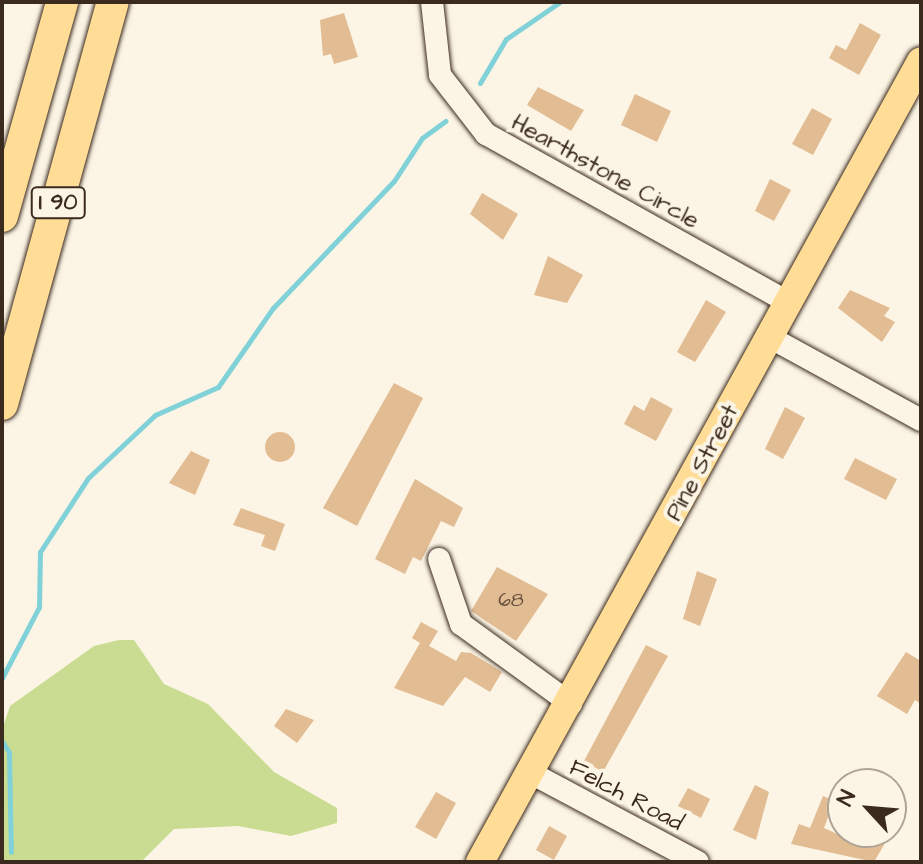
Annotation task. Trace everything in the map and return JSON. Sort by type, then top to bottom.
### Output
[{"type":"highway","name":"I 90","points":[[2,216],[62,2]]},
{"type":"highway","name":"I 90","points":[[2,404],[113,2]]},
{"type":"main road","name":"Pine Street","points":[[480,862],[571,704],[921,61]]},
{"type":"street","name":"Hearthstone Circle","points":[[432,2],[440,75],[486,134],[790,303]]},
{"type":"street","points":[[771,338],[921,420]]},
{"type":"street","points":[[439,559],[461,624],[571,704]]},
{"type":"street","name":"Felch Road","points":[[531,773],[698,862]]},
{"type":"green space","points":[[134,640],[164,684],[208,704],[274,772],[337,808],[337,823],[291,836],[238,826],[174,829],[141,862],[2,862],[3,727],[10,706],[94,646]]},
{"type":"building","points":[[344,13],[358,57],[334,64],[331,54],[323,56],[320,20]]},
{"type":"building","points":[[860,23],[881,35],[859,75],[829,58],[836,45],[846,50]]},
{"type":"building","points":[[538,87],[584,110],[571,131],[527,105]]},
{"type":"building","points":[[635,94],[671,111],[657,142],[621,125]]},
{"type":"building","points":[[812,108],[832,119],[813,155],[792,144]]},
{"type":"building","points":[[770,179],[791,190],[774,221],[755,211]]},
{"type":"building","points":[[482,193],[518,214],[503,240],[470,214]]},
{"type":"building","points":[[548,256],[583,275],[567,303],[534,295]]},
{"type":"building","points":[[850,290],[890,308],[884,316],[895,322],[882,342],[838,308]]},
{"type":"building","points":[[706,300],[726,312],[695,362],[677,352]]},
{"type":"building","points":[[394,383],[423,398],[357,526],[323,508]]},
{"type":"building","points":[[651,397],[673,409],[656,441],[624,424],[634,405],[644,411]]},
{"type":"building","points":[[785,407],[805,418],[783,459],[765,449]]},
{"type":"building","points":[[280,432],[286,433],[294,441],[294,453],[286,461],[280,462],[274,461],[266,453],[265,447],[266,441],[274,433]]},
{"type":"building","points":[[191,451],[210,460],[195,495],[169,483]]},
{"type":"building","points":[[855,458],[897,479],[886,500],[844,479]]},
{"type":"building","points":[[415,479],[463,508],[454,527],[441,521],[421,561],[413,557],[405,574],[375,559]]},
{"type":"building","points":[[241,508],[285,524],[275,551],[261,546],[265,535],[233,525]]},
{"type":"building","points":[[497,567],[548,594],[516,641],[471,611]]},
{"type":"building","points":[[697,571],[717,579],[700,626],[683,619]]},
{"type":"building","points":[[421,622],[438,631],[429,646],[456,661],[461,652],[471,653],[502,672],[490,692],[465,677],[443,706],[394,688],[420,643],[412,638]]},
{"type":"building","points":[[646,645],[668,656],[603,772],[584,761]]},
{"type":"building","points":[[906,652],[921,661],[921,704],[915,700],[907,714],[877,696]]},
{"type":"building","points":[[286,709],[314,720],[297,743],[274,726]]},
{"type":"building","points":[[755,785],[769,792],[756,840],[733,830]]},
{"type":"building","points":[[688,788],[710,799],[701,818],[678,806]]},
{"type":"building","points":[[436,792],[456,803],[436,839],[415,827]]},
{"type":"building","points":[[823,796],[827,798],[824,828],[827,829],[827,848],[882,848],[874,862],[791,844],[799,824],[810,828]]},
{"type":"building","points":[[549,826],[567,836],[554,860],[536,850]]},
{"type":"waterway","points":[[480,83],[506,39],[560,2]]},
{"type":"waterway","points":[[2,678],[39,607],[40,552],[88,478],[155,415],[218,387],[273,308],[394,181],[422,138],[445,121]]},
{"type":"waterway","points":[[2,741],[9,752],[11,852]]}]
